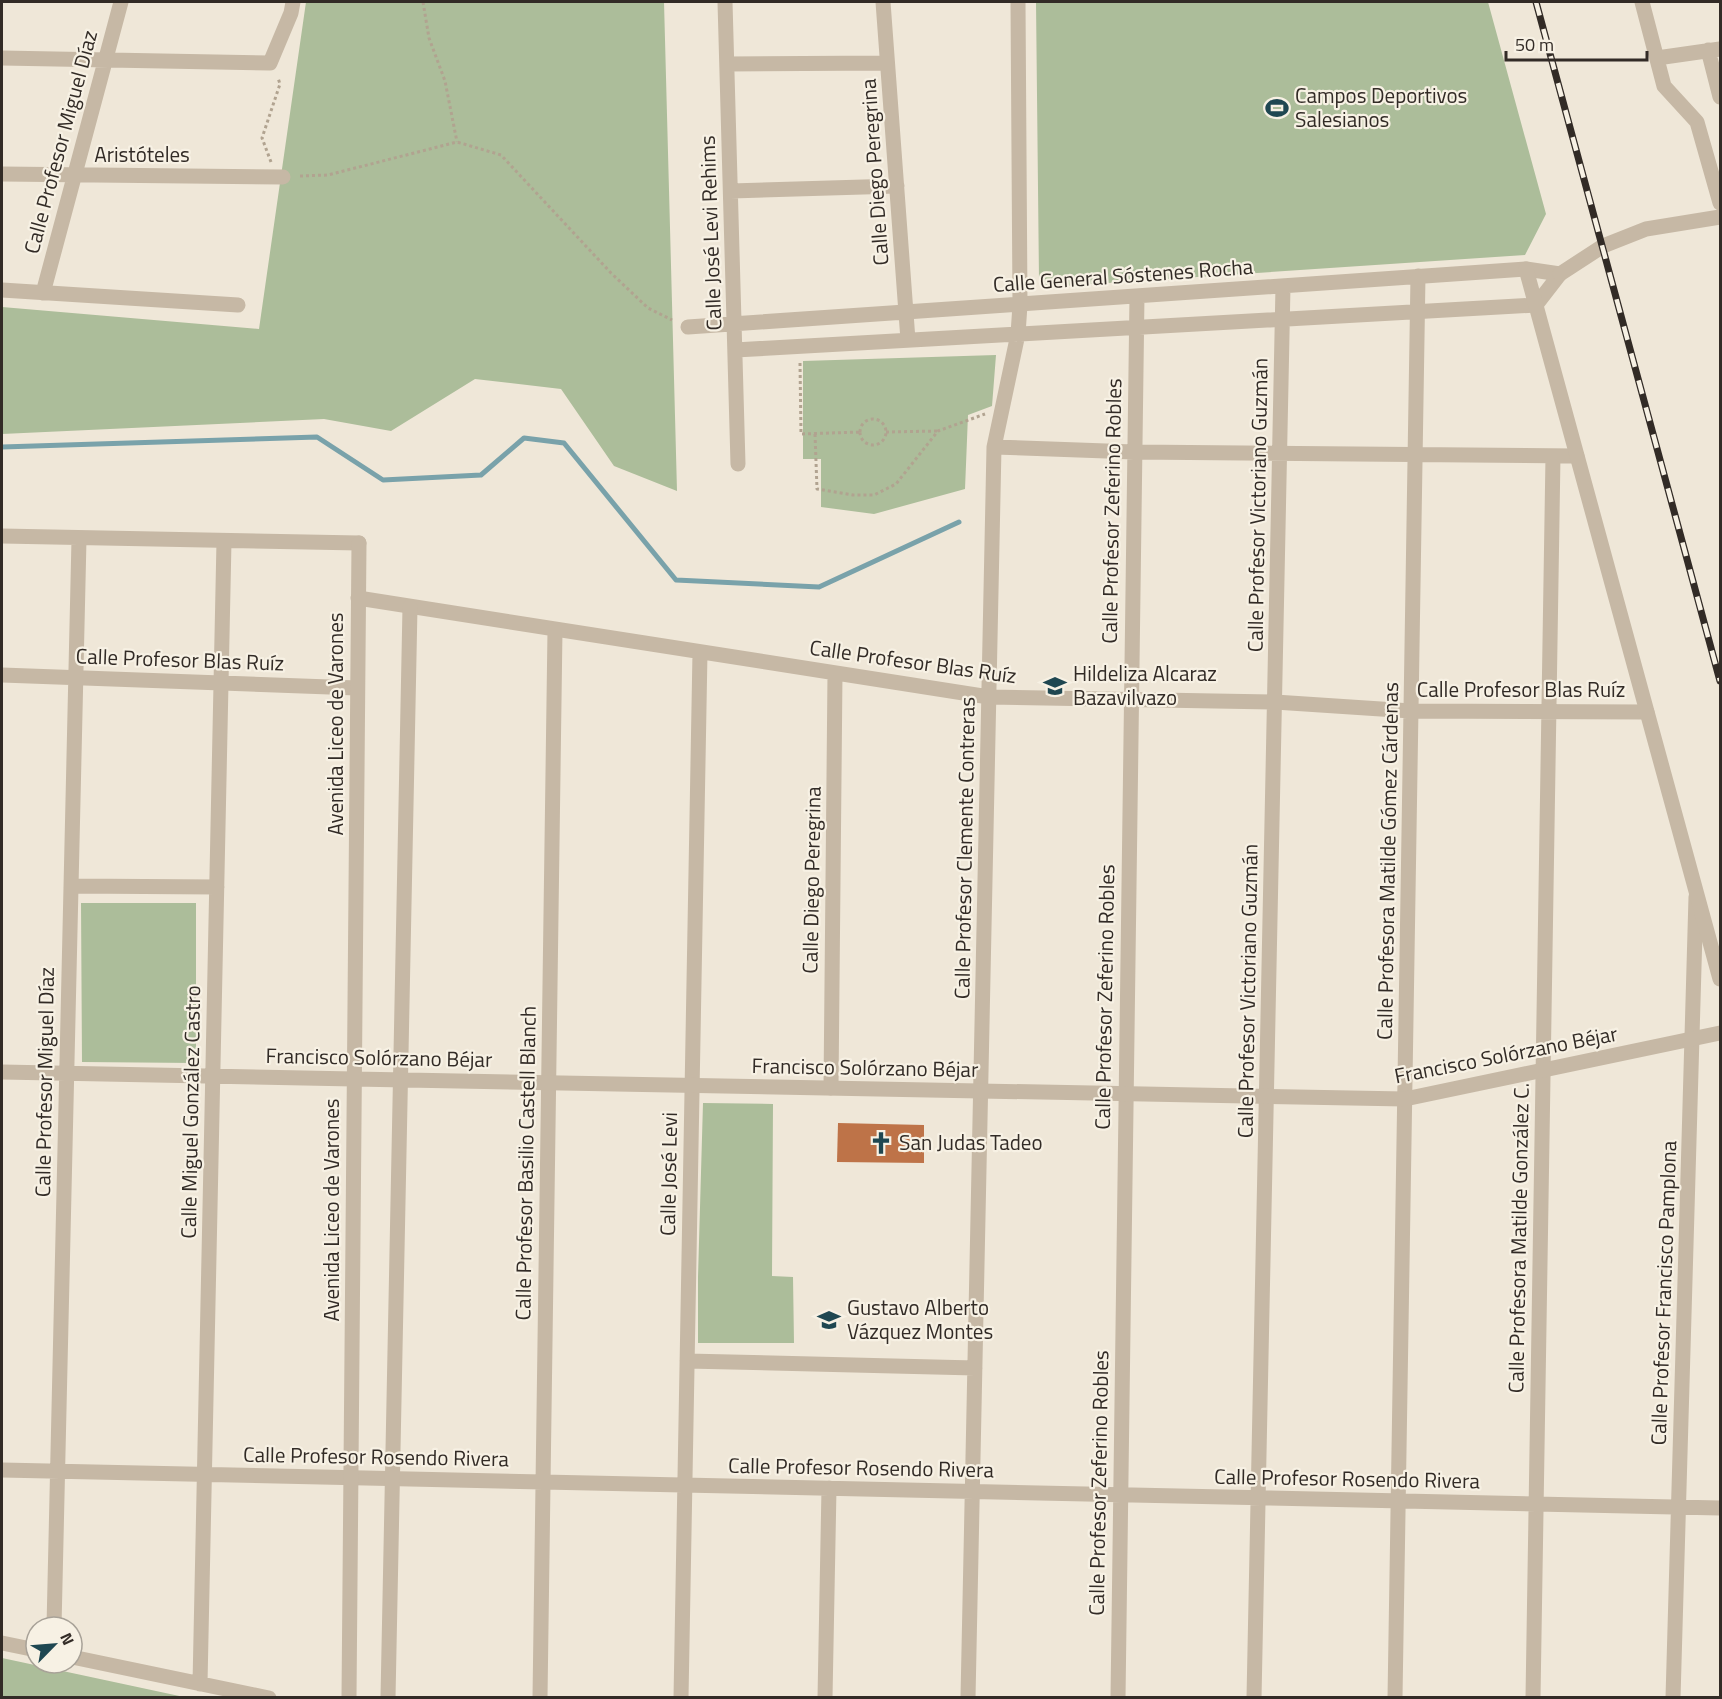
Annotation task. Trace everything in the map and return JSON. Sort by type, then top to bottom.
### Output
[{"type":"street","name":"Calle Profesor Miguel Díaz","points":[[43,293],[121,2]]},
{"type":"street","points":[[2,58],[270,63],[291,13],[293,2]]},
{"type":"street","name":"Calle José Levi Rehims","points":[[725,2],[738,464]]},
{"type":"street","name":"Calle Diego Peregrina","points":[[883,2],[908,340]]},
{"type":"street","name":"Calle Profesor Clemente Contreras","points":[[968,1698],[994,447],[1018,334],[1020,305],[1018,2]]},
{"type":"street","points":[[1642,2],[1664,86],[1697,122],[1720,202]]},
{"type":"street","points":[[1657,58],[1714,50],[1720,97]]},
{"type":"street","points":[[727,64],[887,63]]},
{"type":"street","name":"Aristóteles","points":[[2,174],[283,177]]},
{"type":"street","points":[[731,191],[897,186]]},
{"type":"street","points":[[735,350],[1536,305],[1560,274],[1603,246],[1647,229],[1720,217]]},
{"type":"street","points":[[1526,268],[1720,979]]},
{"type":"street","name":"Calle General Sóstenes Rocha","points":[[688,327],[1526,268],[1560,274]]},
{"type":"street","name":"Calle Profesora Matilde Gómez Cárdenas","points":[[1395,1698],[1418,276]]},
{"type":"street","name":"Calle Profesor Victoriano Guzmán","points":[[1254,1698],[1283,286]]},
{"type":"street","points":[[2,290],[238,305]]},
{"type":"street","name":"Calle Profesor Zeferino Robles","points":[[1118,1698],[1137,296]]},
{"type":"street","points":[[994,447],[1134,452],[1577,456]]},
{"type":"street","name":"Calle Profesora Matilde González C.","points":[[1533,1698],[1553,456]]},
{"type":"street","points":[[2,536],[224,541]]},
{"type":"street","name":"Calle Profesor Miguel Díaz","points":[[54,1615],[79,539]]},
{"type":"street","name":"Avenida Liceo de Varones","points":[[224,541],[358,543],[349,1698]]},
{"type":"street","name":"Calle Miguel González Castro","points":[[200,1684],[224,541]]},
{"type":"street","name":"Calle Profesor Blas Ruíz","points":[[358,598],[989,697],[1275,702],[1411,711],[1647,712]]},
{"type":"street","points":[[388,1698],[410,607]]},
{"type":"street","name":"Calle Profesor Basilio Castell Blanch","points":[[540,1698],[555,630]]},
{"type":"street","name":"Calle José Levi","points":[[681,1698],[700,652]]},
{"type":"street","name":"Calle Diego Peregrina","points":[[831,1088],[835,673]]},
{"type":"street","name":"Calle Profesor Blas Ruíz","points":[[2,675],[357,688]]},
{"type":"street","points":[[71,886],[217,887]]},
{"type":"street","name":"Calle Profesor Francisco Pamplona","points":[[1673,1698],[1696,890]]},
{"type":"street","name":"Francisco Solórzano Béjar","points":[[2,1071],[1405,1100],[1720,1033]]},
{"type":"street","points":[[687,1361],[975,1368]]},
{"type":"street","name":"Calle Profesor Rosendo Rivera","points":[[2,1470],[1720,1508]]},
{"type":"street","points":[[825,1698],[829,1488]]},
{"type":"street","points":[[2,1643],[24,1648]]},
{"type":"street","points":[[84,1660],[269,1698]]},
{"type":"path","points":[[423,2],[429,38],[445,81],[457,142]]},
{"type":"path","points":[[270,63],[280,84],[262,138],[272,163],[283,177],[328,175],[457,142],[501,155],[611,273],[648,308],[688,327]]},
{"type":"path","points":[[800,346],[801,434],[860,432]]},
{"type":"path","points":[[886,432],[938,430],[985,414]]},
{"type":"path","points":[[874,420],[882,424],[886,432],[884,440],[873,445],[862,440],[860,432],[866,421],[874,420]]},
{"type":"path","points":[[815,434],[817,489],[853,495],[874,495],[897,484],[938,430]]},
{"type":"green space","points":[[306,2],[664,2],[677,491],[614,466],[561,389],[475,379],[391,431],[324,419],[2,434],[2,307],[259,329]]},
{"type":"green space","name":"Campos Deportivos Salesianos","points":[[1036,2],[1488,2],[1546,214],[1525,255],[1048,287],[1039,280]]},
{"type":"green space","points":[[996,355],[992,406],[968,415],[965,489],[874,514],[821,507],[821,459],[803,459],[803,361]]},
{"type":"green space","points":[[81,903],[196,903],[196,1063],[82,1062]]},
{"type":"green space","points":[[703,1103],[773,1104],[772,1276],[793,1277],[794,1343],[698,1343]]},
{"type":"green space","points":[[2,1658],[24,1663],[24,1675],[81,1675],[184,1697],[2,1697]]},
{"type":"building","name":"San Judas Tadeo","points":[[838,1123],[924,1125],[924,1163],[837,1162]]},
{"type":"waterway","points":[[2,447],[317,437],[383,480],[481,475],[524,438],[564,443],[676,580],[819,587],[959,522]]},
{"type":"railway","points":[[1536,2],[1720,681]]},
{"type":"place","name":"Campos Deportivos Salesianos","points":[[1277,108]]},
{"type":"place","name":"Hildeliza Alcaraz Bazavilvazo","points":[[1055,686]]},
{"type":"place","name":"San Judas Tadeo","points":[[881,1143]]},
{"type":"place","name":"Gustavo Alberto Vázquez Montes","points":[[829,1320]]}]
